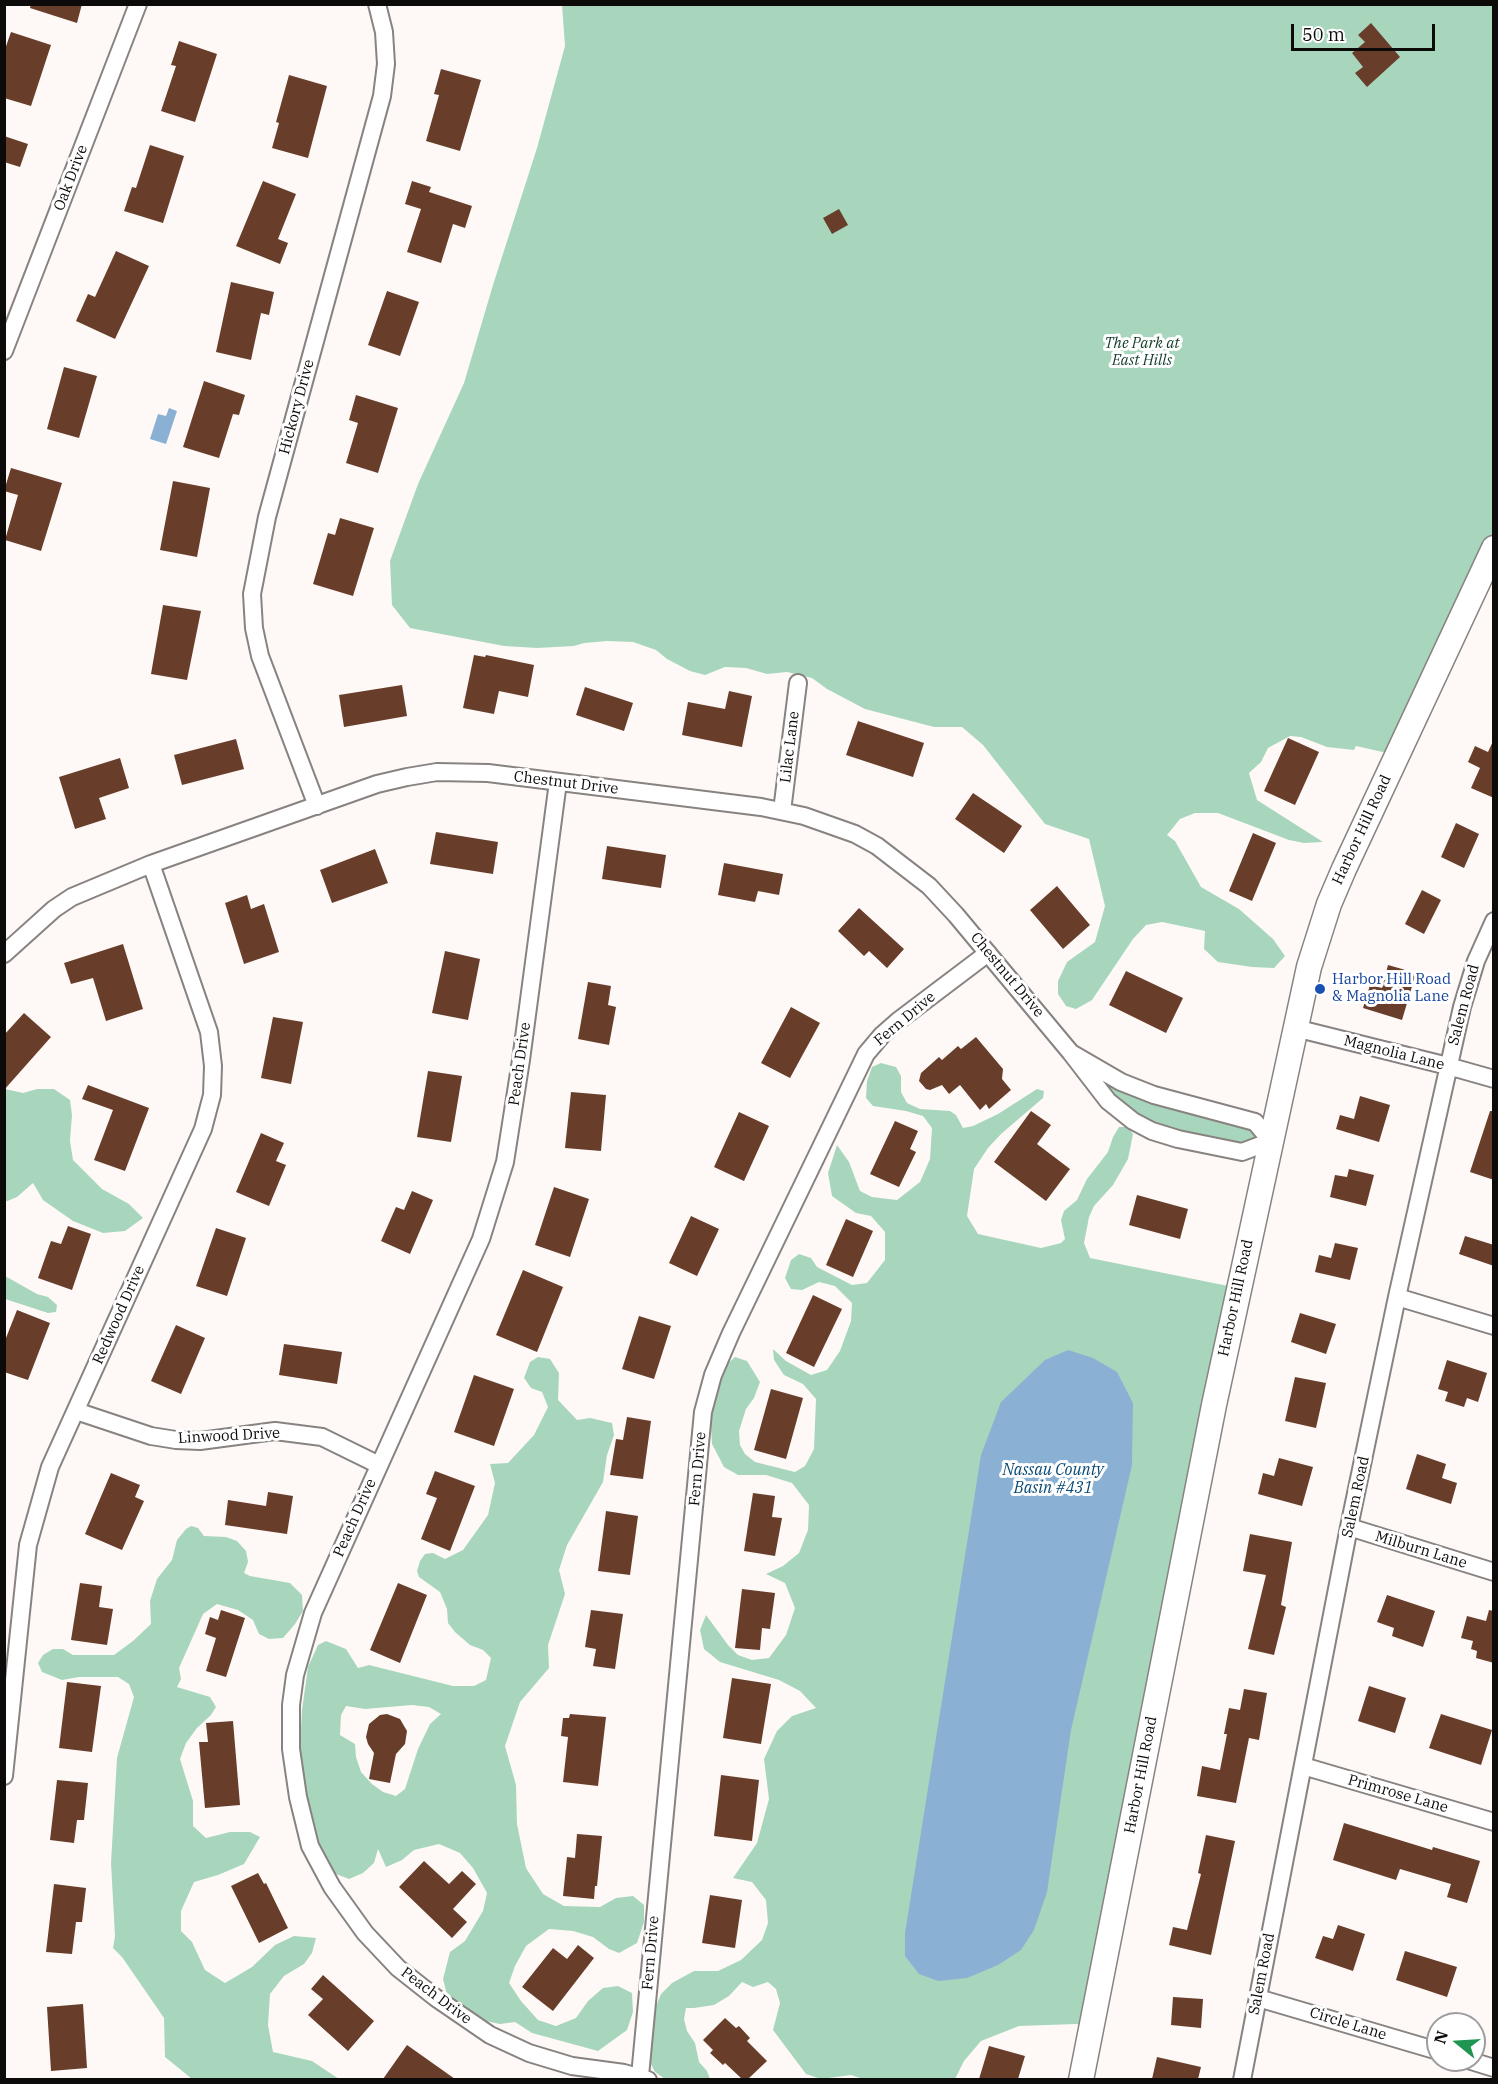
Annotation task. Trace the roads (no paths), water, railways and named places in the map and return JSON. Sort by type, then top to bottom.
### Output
[{"type":"street","name":"Oak Drive","points":[[4,351],[138,4]]},
{"type":"street","name":"Hickory Drive","points":[[317,806],[260,656],[254,628],[252,594],[267,517],[382,96],[386,64],[384,32],[376,4]]},
{"type":"street","name":"Harbor Hill Road","points":[[1081,2079],[1212,1417],[1309,967],[1329,904],[1494,548]]},
{"type":"street","name":"Lilac Lane","points":[[782,811],[798,683]]},
{"type":"street","name":"Chestnut Drive","points":[[4,954],[54,909],[72,897],[151,864],[377,784],[437,772],[488,773],[728,802],[782,811],[833,826],[877,846],[929,886],[988,953],[1108,1101],[1133,1121],[1152,1131],[1178,1139],[1242,1152],[1270,1141],[1255,1122],[1154,1095],[1121,1082],[1071,1053]]},
{"type":"street","name":"Peach Drive","points":[[558,782],[523,1048],[505,1162],[481,1239],[313,1613],[295,1675],[291,1705],[291,1749],[298,1797],[310,1846],[332,1887],[365,1933],[398,1968],[436,1998],[490,2035],[529,2053],[572,2066],[644,2078]]},
{"type":"street","name":"Redwood Drive","points":[[4,1776],[28,1545],[50,1467],[202,1129],[212,1095],[213,1066],[209,1032],[151,864]]},
{"type":"street","name":"Salem Road","points":[[1242,2079],[1349,1527],[1397,1297],[1448,1066],[1470,979],[1494,921]]},
{"type":"street","name":"Fern Drive","points":[[644,2078],[703,1412],[713,1375],[866,1053],[898,1021],[988,953]]},
{"type":"street","name":"Magnolia Lane","points":[[1295,1028],[1494,1079]]},
{"type":"street","points":[[1397,1297],[1494,1326]]},
{"type":"street","name":"Linwood Drive","points":[[76,1411],[151,1436],[176,1440],[201,1441],[275,1431],[322,1437],[379,1465]]},
{"type":"street","name":"Milburn Lane","points":[[1349,1527],[1494,1572]]},
{"type":"street","name":"Primrose Lane","points":[[1303,1766],[1494,1822]]},
{"type":"street","name":"Circle Lane","points":[[1258,1998],[1426,2047]]},
{"type":"water","points":[[169,408],[177,411],[166,444],[150,439],[158,414],[166,416]]},
{"type":"water","name":"Nassau County Basin #431","points":[[1068,1350],[1093,1358],[1117,1372],[1133,1403],[1132,1465],[1071,1730],[1047,1892],[1034,1930],[1021,1950],[998,1965],[967,1978],[938,1981],[919,1974],[905,1956],[905,1933],[981,1455],[1001,1402],[1045,1360]]},
{"type":"place","name":"Harbor Hill Road & Magnolia Lane","points":[[1320,989]]},
{"type":"park label","name":"The Park at East Hills","points":[[1142,352]]}]
